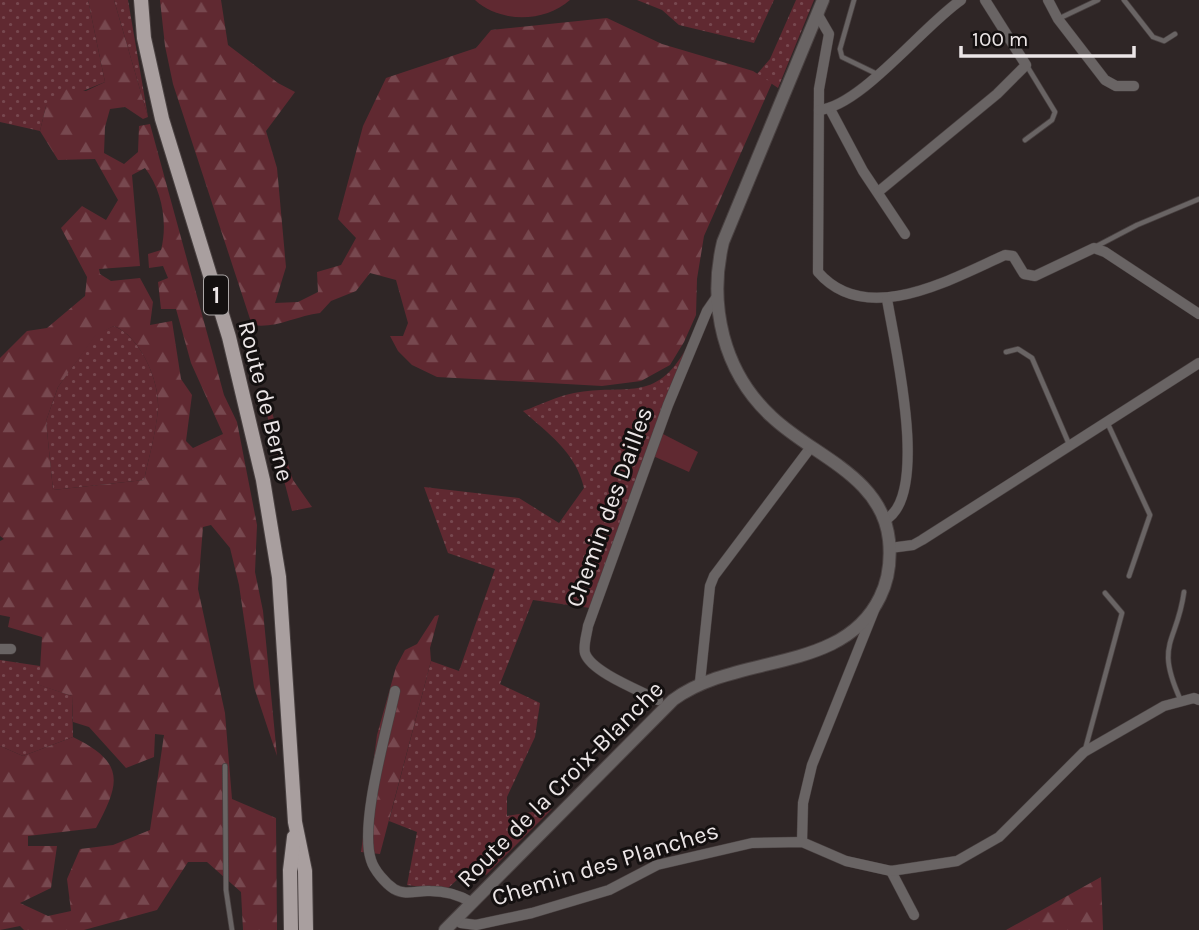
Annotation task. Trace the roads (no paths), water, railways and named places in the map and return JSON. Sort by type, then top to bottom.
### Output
[{"type":"main road","name":"Route de Berne","points":[[141,0],[155,93],[229,337],[264,480],[278,577],[295,822],[305,871],[306,930]]},
{"type":"main road","name":"Route de Berne","points":[[291,930],[290,870],[295,822]]},
{"type":"street","name":"Route de la Croix-Blanche","points":[[445,930],[655,716],[700,682],[829,646],[860,626],[877,604],[886,584],[890,548],[884,520],[874,498],[859,481],[771,416],[734,368],[724,342],[716,298],[716,272],[726,233],[823,0]]},
{"type":"street","points":[[825,110],[866,85],[961,0]]},
{"type":"street","points":[[878,192],[997,94],[1026,65],[985,0]]},
{"type":"street","points":[[1048,0],[1058,19],[1105,80],[1116,86],[1134,86]]},
{"type":"street","points":[[818,15],[828,34],[819,89],[825,110],[905,234]]},
{"type":"street","points":[[825,110],[818,272],[830,286],[879,301],[955,278],[1005,255],[1013,256],[1024,274],[1035,276],[1094,248],[1105,252],[1199,314]]},
{"type":"street","name":"Chemin des Dailles","points":[[659,700],[599,669],[586,655],[586,636],[609,562],[664,417],[708,311],[716,298]]},
{"type":"street","points":[[884,520],[899,507],[908,454],[907,422],[887,299]]},
{"type":"street","points":[[890,548],[922,540],[1199,363]]},
{"type":"street","points":[[700,682],[710,586],[714,576],[811,447]]},
{"type":"street","points":[[802,842],[803,803],[812,765],[877,604]]},
{"type":"street","points":[[396,691],[369,826],[370,859],[382,878],[394,890],[411,893],[428,890],[471,902]]},
{"type":"street","name":"Chemin des Planches","points":[[455,919],[461,923],[476,925],[523,915],[609,890],[657,865],[752,843],[802,842],[846,861],[891,871],[957,861],[999,836],[1084,752],[1164,706],[1199,700]]},
{"type":"street","points":[[891,871],[914,915]]},
{"type":"lane","points":[[854,0],[840,49],[842,57],[877,74]]},
{"type":"lane","points":[[1058,19],[1098,0]]},
{"type":"lane","points":[[1124,0],[1153,37],[1164,41],[1175,34]]},
{"type":"lane","points":[[1025,140],[1052,120],[1055,112],[1026,65]]},
{"type":"lane","points":[[1094,248],[1137,225],[1199,199]]},
{"type":"lane","points":[[1006,352],[1018,349],[1032,358],[1070,445]]},
{"type":"lane","points":[[1107,420],[1150,515],[1129,576]]},
{"type":"lane","points":[[1181,702],[1171,679],[1167,653],[1184,592]]},
{"type":"lane","points":[[1084,752],[1122,612],[1105,593]]},
{"type":"lane","points":[[225,766],[226,890],[232,930]]}]
